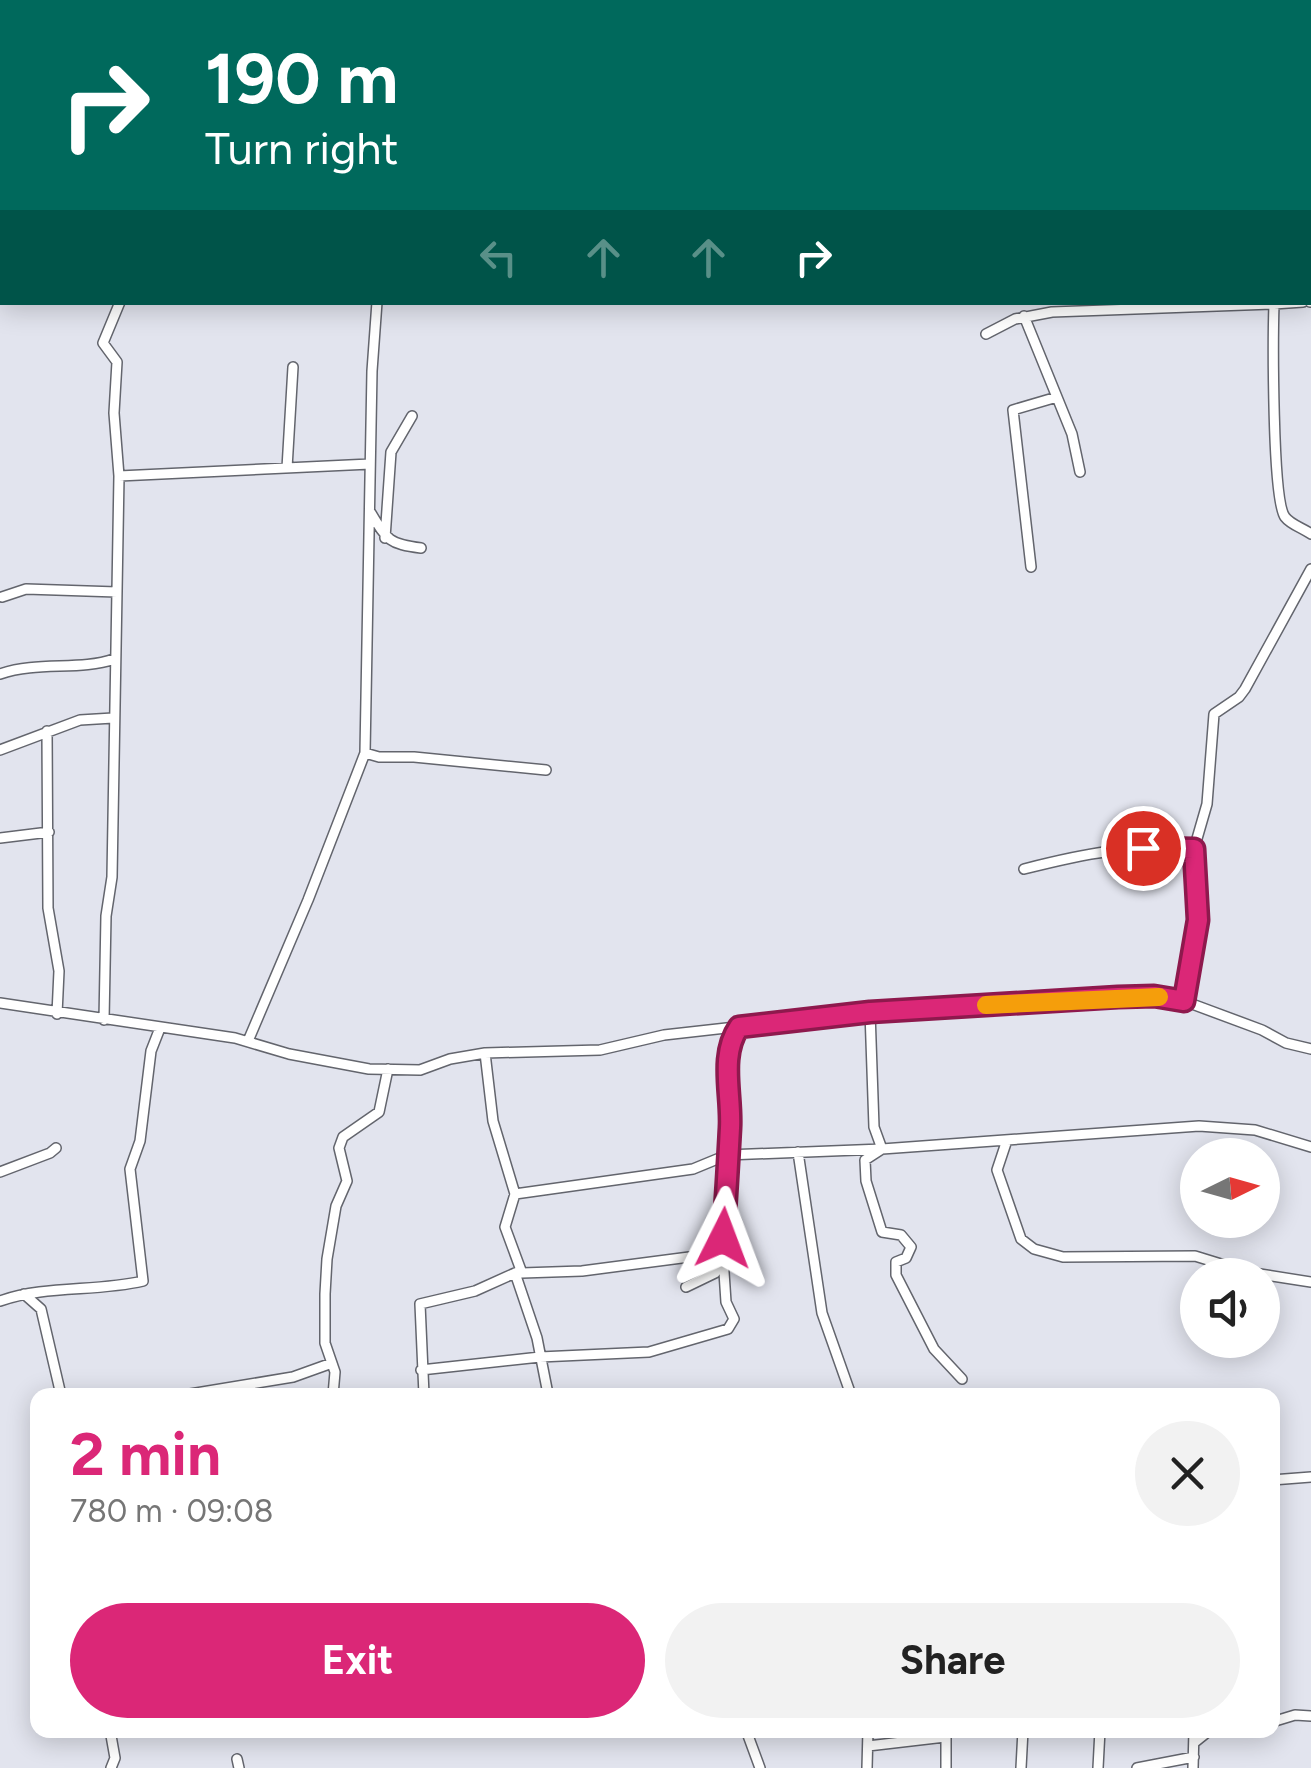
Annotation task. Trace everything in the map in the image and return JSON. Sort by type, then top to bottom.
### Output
[{"type":"street","points":[[104,1020],[106,916],[112,879],[119,476],[114,413],[117,362],[103,343],[119,305]]},
{"type":"street","points":[[248,1041],[364,753],[377,305]]},
{"type":"street","points":[[986,334],[1024,316],[1052,312],[1246,305]]},
{"type":"street","points":[[1274,305],[1276,450],[1282,512],[1292,524],[1311,534]]},
{"type":"street","points":[[1024,316],[1076,445],[1080,472]]},
{"type":"street","points":[[287,468],[292,367]]},
{"type":"street","points":[[1031,567],[1012,415],[1014,409],[1057,397]]},
{"type":"street","points":[[386,538],[391,452],[412,416]]},
{"type":"street","points":[[119,476],[370,464]]},
{"type":"street","points":[[370,510],[386,538],[421,548]]},
{"type":"street","points":[[1184,1001],[1198,920],[1194,849],[1206,809],[1214,714],[1245,690],[1311,569]]},
{"type":"street","points":[[2,598],[26,589],[117,592]]},
{"type":"street","points":[[0,674],[23,668],[114,660]]},
{"type":"street","points":[[0,750],[80,720],[113,718]]},
{"type":"street","points":[[47,731],[48,914],[59,971],[58,1014]]},
{"type":"street","points":[[364,753],[546,770]]},
{"type":"street","points":[[0,838],[48,832]]},
{"type":"street","points":[[1024,869],[1103,850],[1157,846],[1194,849]]},
{"type":"street","points":[[0,1003],[248,1041],[290,1054],[388,1070],[420,1070],[450,1059],[485,1053],[600,1050],[664,1035],[870,1012],[1154,996],[1184,1001],[1286,1043],[1311,1049]]},
{"type":"street","points":[[870,1012],[874,1127],[882,1148]]},
{"type":"street","points":[[422,1370],[540,1357],[649,1352],[728,1330],[734,1319],[726,1302],[723,1253],[731,1038],[739,1027]]},
{"type":"street","points":[[0,1302],[59,1289],[116,1288],[143,1282],[130,1170],[140,1141],[151,1052],[160,1028]]},
{"type":"street","points":[[724,1028],[731,1038]]},
{"type":"street","points":[[485,1053],[494,1121],[515,1194],[505,1227],[547,1388]]},
{"type":"street","points":[[334,1388],[332,1363],[325,1344],[326,1259],[336,1206],[347,1181],[339,1148],[343,1137],[379,1112],[388,1070]]},
{"type":"street","points":[[515,1194],[694,1169],[728,1155],[1198,1126],[1255,1130],[1311,1147]]},
{"type":"street","points":[[1008,1140],[997,1170],[1021,1239],[1034,1249],[1063,1257],[1195,1256],[1248,1272],[1311,1282]]},
{"type":"street","points":[[0,1172],[56,1148]]},
{"type":"street","points":[[882,1148],[865,1160],[866,1181],[882,1232],[901,1235],[912,1247],[906,1258],[896,1262],[896,1275],[934,1349],[962,1379]]},
{"type":"street","points":[[798,1152],[822,1312],[849,1388]]},
{"type":"street","points":[[423,1388],[420,1304],[475,1290],[519,1273],[582,1270],[723,1253]]},
{"type":"street","points":[[686,1287],[715,1273],[723,1253]]},
{"type":"street","points":[[24,1294],[41,1309],[59,1388]]},
{"type":"street","points":[[220,1388],[294,1377],[332,1363]]},
{"type":"street","points":[[246,1383],[248,1388]]},
{"type":"street","points":[[1280,1480],[1311,1478]]},
{"type":"street","points":[[1280,1720],[1311,1716]]},
{"type":"street","points":[[110,1768],[115,1758],[111,1738]]},
{"type":"street","points":[[749,1738],[760,1768]]},
{"type":"street","points":[[867,1768],[868,1738]]},
{"type":"street","points":[[868,1746],[919,1738]]},
{"type":"street","points":[[945,1738],[946,1768]]},
{"type":"street","points":[[1020,1768],[1022,1738]]},
{"type":"street","points":[[1099,1767],[1100,1738]]},
{"type":"street","points":[[1137,1768],[1194,1762],[1195,1738]]},
{"type":"street","points":[[1195,1742],[1200,1738]]},
{"type":"slow traffic","points":[[986,1005],[1159,997]]},
{"type":"route","points":[[723,1238],[731,1108],[728,1054],[731,1038],[739,1027],[870,1012],[992,1004],[1154,996],[1184,1001],[1198,920],[1194,849],[1143,848]]}]
